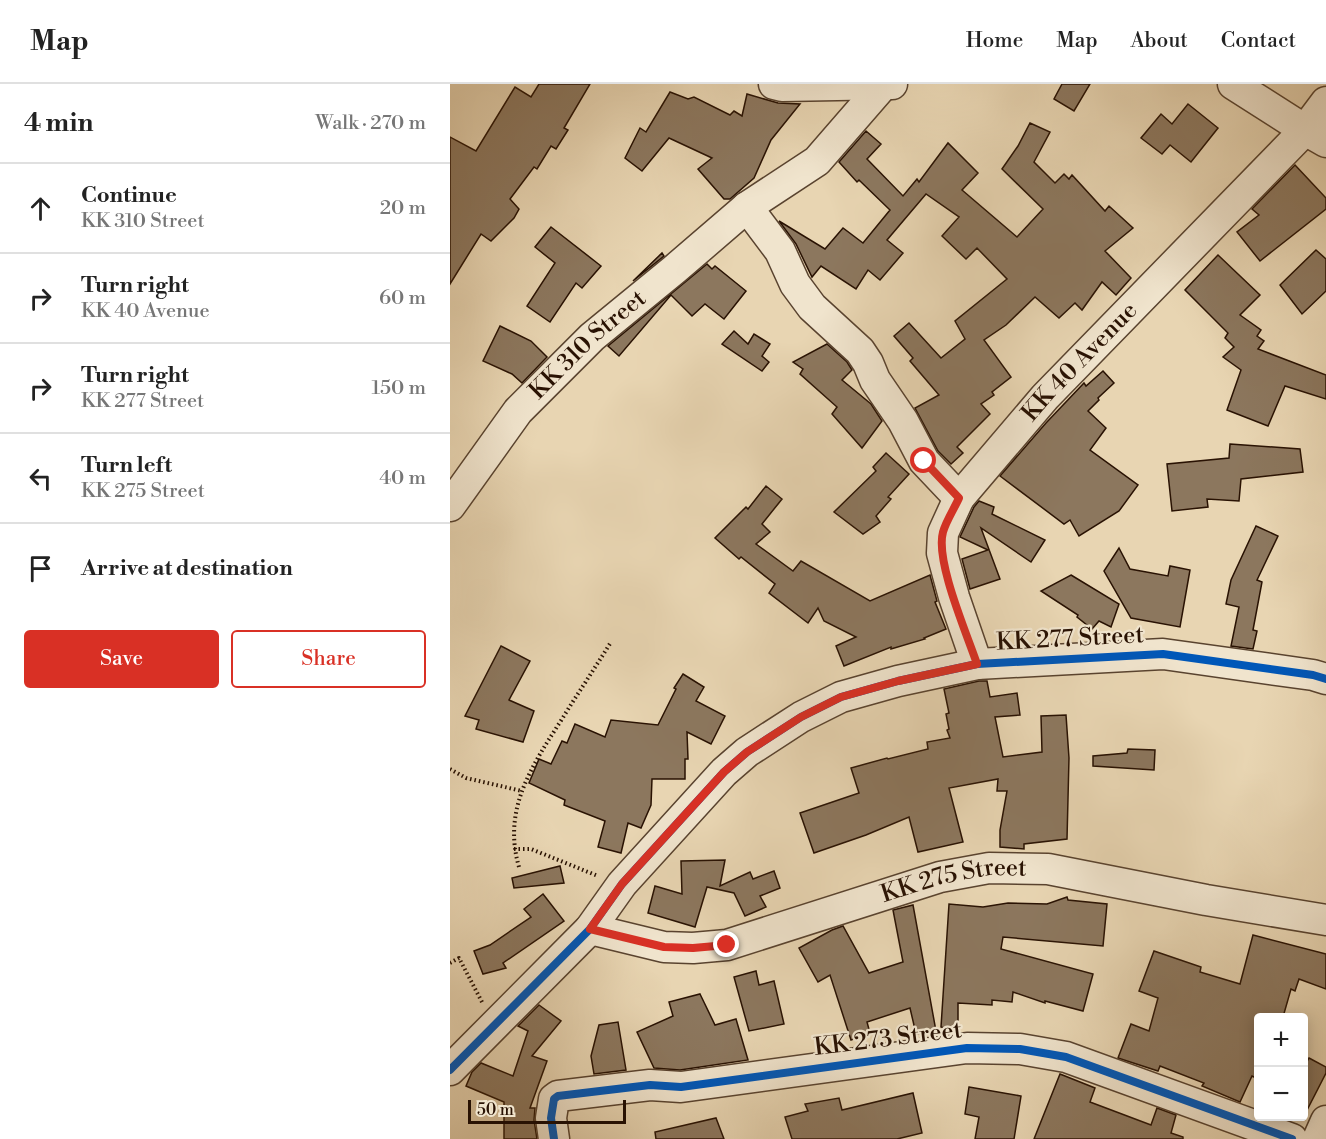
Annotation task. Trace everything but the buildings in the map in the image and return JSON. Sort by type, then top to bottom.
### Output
[{"type":"street","points":[[780,85],[892,84]]},
{"type":"street","points":[[1233,84],[1315,136]]},
{"type":"street","name":"KK 310 Street","points":[[450,506],[518,411],[584,345],[747,207],[817,160],[883,85]]},
{"type":"street","name":"KK 40 Avenue","points":[[977,664],[942,553],[943,533],[959,498],[1045,397],[1315,136],[1326,102]]},
{"type":"street","points":[[747,207],[780,251],[795,284],[812,307],[860,351],[875,380],[903,421],[924,461],[959,498]]},
{"type":"street","name":"KK 277 Street","points":[[450,1070],[498,1019],[590,929],[622,884],[724,772],[747,752],[801,717],[841,697],[898,681],[977,664],[1163,654],[1313,675],[1326,679]]},
{"type":"street","name":"KK 275 Street","points":[[590,929],[664,947],[693,948],[727,945],[940,877],[989,868],[1048,869],[1206,900],[1326,920]]},
{"type":"street","name":"KK 273 Street","points":[[554,1139],[551,1118],[554,1099],[558,1096],[650,1085],[681,1087],[967,1048],[1020,1050],[1066,1057],[1292,1139]]},
{"type":"street","points":[[1318,1139],[1326,1121]]},
{"type":"path","points":[[519,867],[514,849],[517,807],[530,769],[611,642]]},
{"type":"path","points":[[450,769],[466,778],[522,792]]},
{"type":"path","points":[[514,849],[531,849],[608,881],[622,884]]},
{"type":"path","points":[[450,963],[459,958],[481,1001],[498,1019]]},
{"type":"cycle path","points":[[450,1070],[590,929],[622,884],[724,772],[747,752],[801,717],[841,697],[898,681],[977,664],[1163,654],[1313,675],[1326,679]]},
{"type":"cycle path","points":[[554,1139],[551,1118],[554,1099],[558,1096],[650,1085],[681,1087],[967,1048],[1020,1049],[1066,1057],[1292,1139]]},
{"type":"route","points":[[727,945],[693,948],[664,947],[590,929],[622,884],[724,772],[747,752],[801,717],[841,697],[898,681],[977,664],[942,553],[943,533],[959,498],[924,461]]}]
